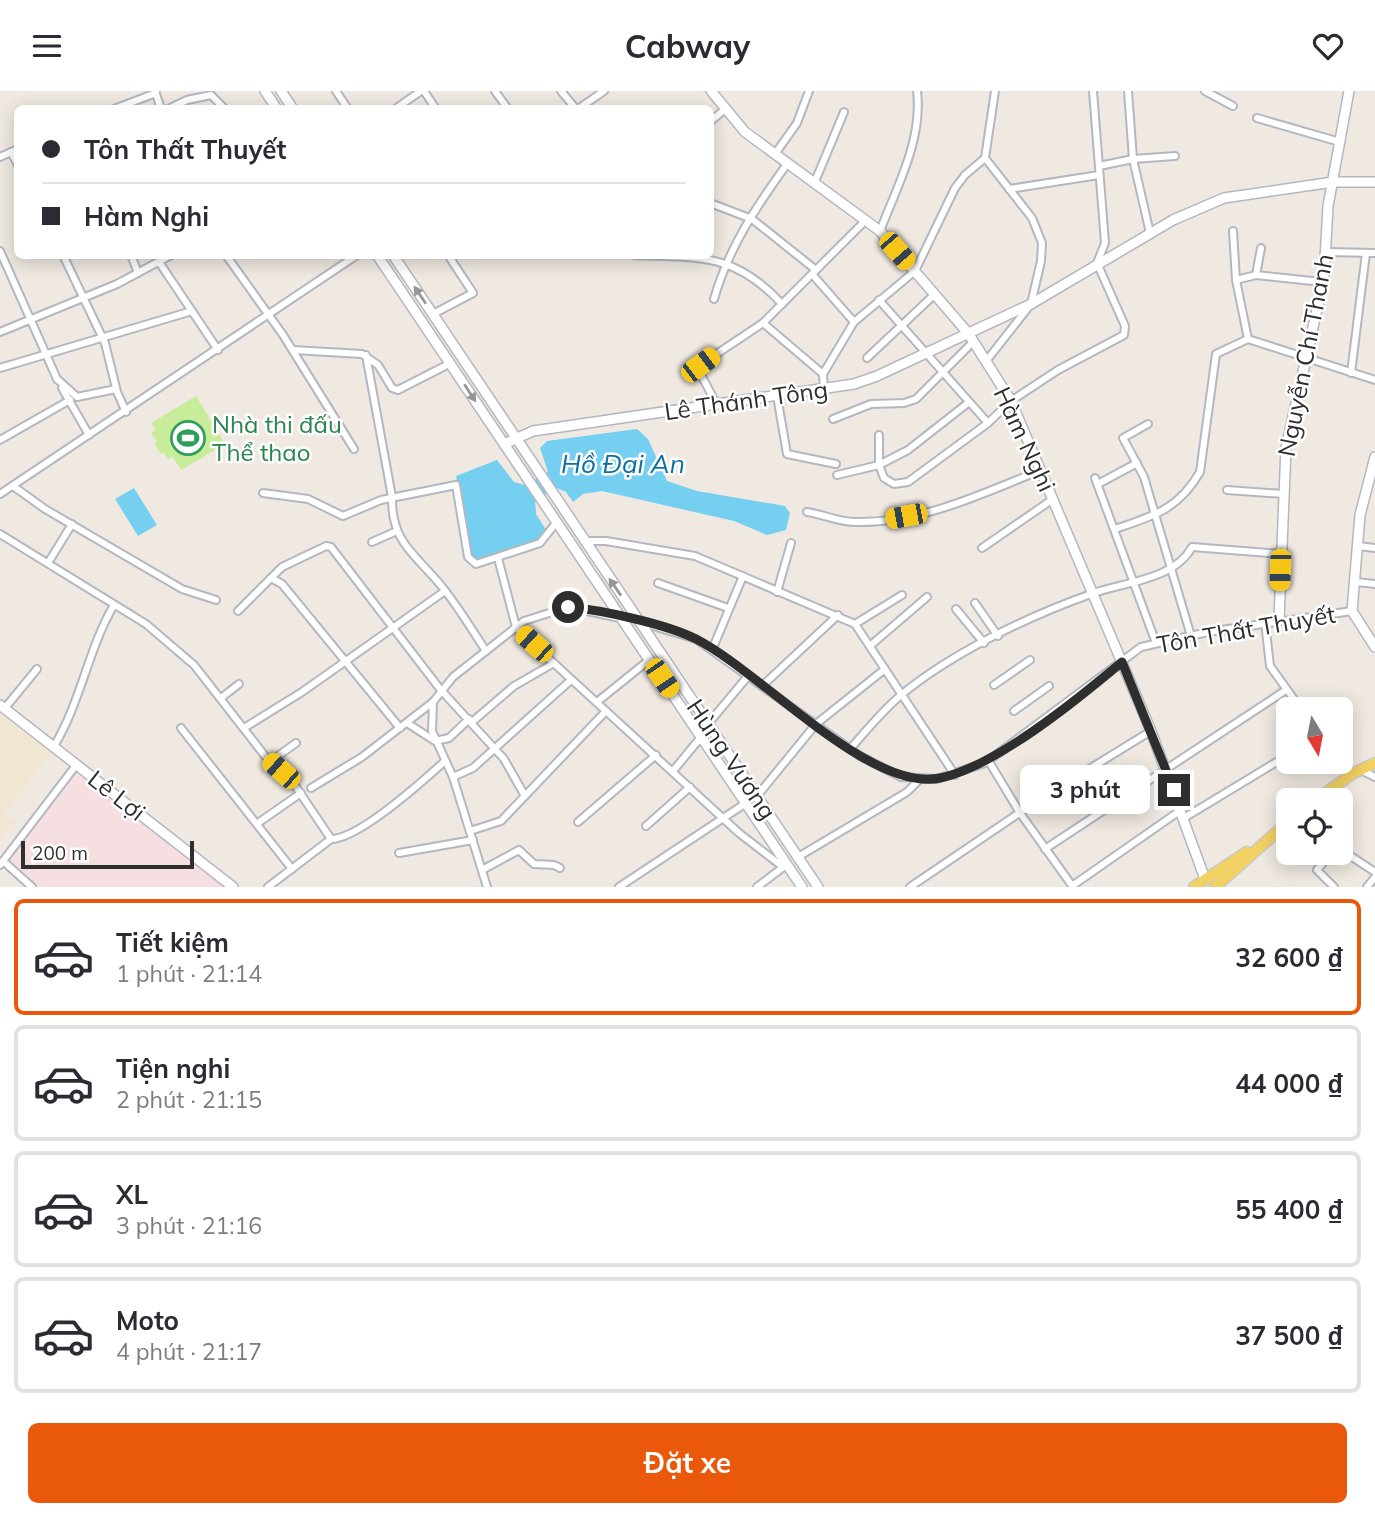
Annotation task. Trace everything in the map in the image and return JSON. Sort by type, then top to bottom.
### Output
[{"type":"main road","points":[[1333,788],[1356,771],[1375,763]]},
{"type":"main road","points":[[1194,887],[1210,884],[1276,832]]},
{"type":"street","points":[[401,105],[422,91],[433,105]]},
{"type":"street","points":[[561,91],[573,105]]},
{"type":"street","points":[[583,105],[604,91]]},
{"type":"street","points":[[775,154],[797,123],[809,91]]},
{"type":"street","points":[[880,231],[915,134],[920,114],[916,91]]},
{"type":"street","points":[[824,391],[823,374],[853,322],[915,271],[955,188],[965,175],[985,158],[995,91]]},
{"type":"street","points":[[879,435],[879,465],[886,481],[902,484],[930,469],[1011,401],[1058,370],[1124,335],[1125,326],[1097,263],[1105,243],[1093,91]]},
{"type":"street","points":[[1128,91],[1133,159],[1150,233]]},
{"type":"street","points":[[1205,91],[1233,106]]},
{"type":"street","name":"Nguyễn Chí Thanh","points":[[1279,620],[1286,448],[1322,282],[1333,182],[1349,91]]},
{"type":"street","points":[[124,105],[155,92]]},
{"type":"street","name":"Hàm Nghi","points":[[715,92],[725,109],[745,132],[864,222],[880,231],[971,337],[987,360],[1011,401],[1041,470],[1151,731],[1210,884]]},
{"type":"street","points":[[177,105],[211,95],[221,105]]},
{"type":"street","points":[[714,119],[725,109]]},
{"type":"street","points":[[814,184],[844,112]]},
{"type":"street","points":[[1257,118],[1340,142]]},
{"type":"street","points":[[0,157],[14,150]]},
{"type":"street","points":[[1099,166],[1133,159],[1175,156]]},
{"type":"street","points":[[985,158],[1032,218],[1042,237],[1041,261],[1031,304],[987,360]]},
{"type":"street","points":[[714,299],[725,263],[749,217],[787,164]]},
{"type":"street","points":[[1009,189],[1100,175]]},
{"type":"street","name":"Lê Thánh Tông","points":[[503,444],[533,431],[716,403],[824,391],[877,376],[924,354],[971,337],[1150,233],[1224,198],[1333,182],[1375,182]]},
{"type":"street","points":[[714,204],[749,217],[781,239],[814,272],[853,322]]},
{"type":"street","points":[[716,403],[700,373],[700,365],[762,323],[864,222]]},
{"type":"street","points":[[1233,231],[1236,280],[1248,339]]},
{"type":"street","points":[[1256,275],[1261,248]]},
{"type":"street","points":[[0,251],[57,379],[89,435]]},
{"type":"street","points":[[1326,252],[1375,253]]},
{"type":"street","points":[[1351,373],[1366,253]]},
{"type":"street","points":[[65,259],[102,337],[116,389],[126,412]]},
{"type":"street","points":[[133,259],[138,273]]},
{"type":"street","points":[[0,333],[84,298],[164,259]]},
{"type":"street","points":[[229,259],[293,350],[354,449]]},
{"type":"street","points":[[0,494],[351,259]]},
{"type":"street","points":[[380,259],[503,444]]},
{"type":"street","points":[[396,259],[514,437]]},
{"type":"street","points":[[422,322],[473,293],[451,259]]},
{"type":"street","points":[[680,259],[725,263],[754,278],[782,304]]},
{"type":"street","points":[[159,262],[218,350]]},
{"type":"street","points":[[0,273],[8,270]]},
{"type":"street","points":[[1236,280],[1256,275],[1322,282]]},
{"type":"street","points":[[867,358],[935,294]]},
{"type":"street","points":[[879,300],[942,375],[988,423]]},
{"type":"street","points":[[0,368],[192,311]]},
{"type":"street","points":[[762,323],[823,374]]},
{"type":"street","points":[[833,419],[871,404],[910,402],[942,375],[971,337]]},
{"type":"street","points":[[1115,529],[1171,509],[1200,472],[1216,353],[1248,339],[1375,380]]},
{"type":"street","points":[[293,350],[343,351],[366,355],[378,365],[392,388],[398,390],[445,366],[460,354]]},
{"type":"street","points":[[366,355],[392,497],[391,520],[417,561],[445,591],[486,651]]},
{"type":"street","points":[[57,379],[77,397],[116,389]]},
{"type":"street","points":[[777,396],[788,456],[836,464]]},
{"type":"street","points":[[0,440],[70,400]]},
{"type":"street","points":[[837,475],[879,465],[926,439],[968,403]]},
{"type":"street","points":[[1149,424],[1123,438],[1137,463],[1156,515],[1191,636]]},
{"type":"street","name":"Hùng Vương","points":[[514,437],[818,887]]},
{"type":"street","name":"Hùng Vương","points":[[503,444],[746,803],[785,866],[802,887]]},
{"type":"street","points":[[1375,457],[1360,515],[1352,611],[1375,647]]},
{"type":"street","points":[[1137,463],[1097,481],[1156,643]]},
{"type":"street","points":[[807,512],[852,522],[880,521],[943,508],[1041,470]]},
{"type":"street","points":[[263,493],[317,502],[344,516],[392,497],[456,485],[468,557],[476,564],[540,543],[556,523]]},
{"type":"street","points":[[13,486],[182,589],[216,600]]},
{"type":"street","points":[[1227,490],[1283,494]]},
{"type":"street","points":[[982,548],[1053,499]]},
{"type":"street","points":[[48,563],[72,524]]},
{"type":"street","points":[[372,542],[397,531]]},
{"type":"street","points":[[0,534],[146,624],[194,665],[271,761],[301,793],[331,839]]},
{"type":"street","points":[[584,541],[606,541],[695,556],[855,624],[872,645],[955,775]]},
{"type":"street","points":[[777,592],[791,543]]},
{"type":"street","points":[[238,611],[282,567],[326,546],[331,547],[440,689],[496,748],[525,796]]},
{"type":"street","points":[[1358,546],[1375,548]]},
{"type":"street","points":[[850,749],[902,695],[984,643],[1093,594],[1172,568],[1185,560],[1192,547],[1281,554]]},
{"type":"street","points":[[498,558],[516,627],[723,818],[785,866]]},
{"type":"street","points":[[712,650],[743,576]]},
{"type":"street","points":[[271,578],[282,584],[400,728]]},
{"type":"street","points":[[1356,582],[1375,584]]},
{"type":"street","points":[[658,583],[728,608]]},
{"type":"street","points":[[244,728],[445,591]]},
{"type":"street","points":[[855,624],[902,594]]},
{"type":"street","points":[[872,645],[927,597]]},
{"type":"street","points":[[975,603],[998,636]]},
{"type":"street","points":[[54,746],[73,711],[102,628],[114,604]]},
{"type":"street","points":[[487,887],[453,777],[435,741],[430,723],[433,702],[440,689],[516,627],[544,612],[568,607],[639,622]]},
{"type":"street","points":[[956,609],[984,643]]},
{"type":"street","name":"Tôn Thất Thuyết","points":[[639,622],[696,639],[850,749],[890,773],[919,780],[955,775],[988,760],[1122,662],[1134,650],[1156,643],[1265,622],[1352,611]]},
{"type":"street","points":[[762,686],[838,615]]},
{"type":"street","points":[[1265,622],[1270,666],[1292,697]]},
{"type":"street","points":[[597,702],[649,660]]},
{"type":"street","points":[[994,685],[1030,660]]},
{"type":"street","points":[[407,723],[435,741],[449,738],[514,686],[554,663]]},
{"type":"street","points":[[2,707],[37,669]]},
{"type":"street","points":[[619,887],[757,796],[816,723],[885,669]]},
{"type":"street","points":[[673,771],[699,734],[748,675]]},
{"type":"street","points":[[453,777],[472,768],[571,680]]},
{"type":"street","points":[[221,698],[239,684]]},
{"type":"street","points":[[1014,711],[1049,686]]},
{"type":"street","points":[[1045,849],[1286,690]]},
{"type":"street","points":[[311,788],[362,757],[433,702]]},
{"type":"street","name":"Lê Lợi","points":[[2,707],[233,887]]},
{"type":"street","points":[[470,831],[501,821],[606,711]]},
{"type":"street","points":[[181,727],[292,869]]},
{"type":"street","points":[[910,887],[1020,813],[1151,731]]},
{"type":"street","points":[[271,761],[296,743]]},
{"type":"street","points":[[578,823],[656,755]]},
{"type":"street","points":[[988,760],[1020,813],[1072,886],[1183,814],[1276,762]]},
{"type":"street","points":[[268,887],[331,839],[344,839],[360,830],[446,761]]},
{"type":"street","points":[[32,887],[1,863],[77,764]]},
{"type":"street","points":[[1353,769],[1375,777]]},
{"type":"street","points":[[757,887],[798,857],[906,792],[919,780]]},
{"type":"street","points":[[646,826],[690,787]]},
{"type":"street","points":[[258,823],[301,793]]},
{"type":"street","points":[[399,853],[473,840]]},
{"type":"street","points":[[482,870],[519,850],[534,865],[560,868]]},
{"type":"street","points":[[1353,858],[1375,874],[1367,887]]},
{"type":"street","points":[[1321,865],[1317,870],[1334,887]]},
{"type":"shaded area","points":[[0,715],[51,753],[4,814],[15,822],[0,840]]},
{"type":"shaded area","points":[[72,775],[88,778],[224,887],[39,887],[8,862]]},
{"type":"green space","name":"Nhà thi đấu Thể thao","points":[[196,396],[225,444],[181,470],[173,457],[168,459],[164,453],[161,454],[151,433],[156,430],[151,423]]},
{"type":"water","name":"Hồ Đại An","points":[[637,429],[648,439],[667,481],[697,491],[785,506],[790,513],[786,530],[767,535],[734,521],[602,491],[583,494],[573,502],[566,492],[557,488],[535,500],[536,514],[546,530],[545,538],[473,566],[461,485],[458,485],[456,476],[497,460],[514,482],[525,485],[548,472],[540,448],[547,441]]},
{"type":"water","points":[[134,488],[157,525],[138,536],[115,499]]},
{"type":"place","name":"Nhà thi đấu Thể thao","points":[[188,438]]},
{"type":"route","points":[[568,607],[583,608],[696,639],[860,756],[901,777],[919,780],[955,775],[985,763],[1100,681],[1122,662],[1174,790]]}]
